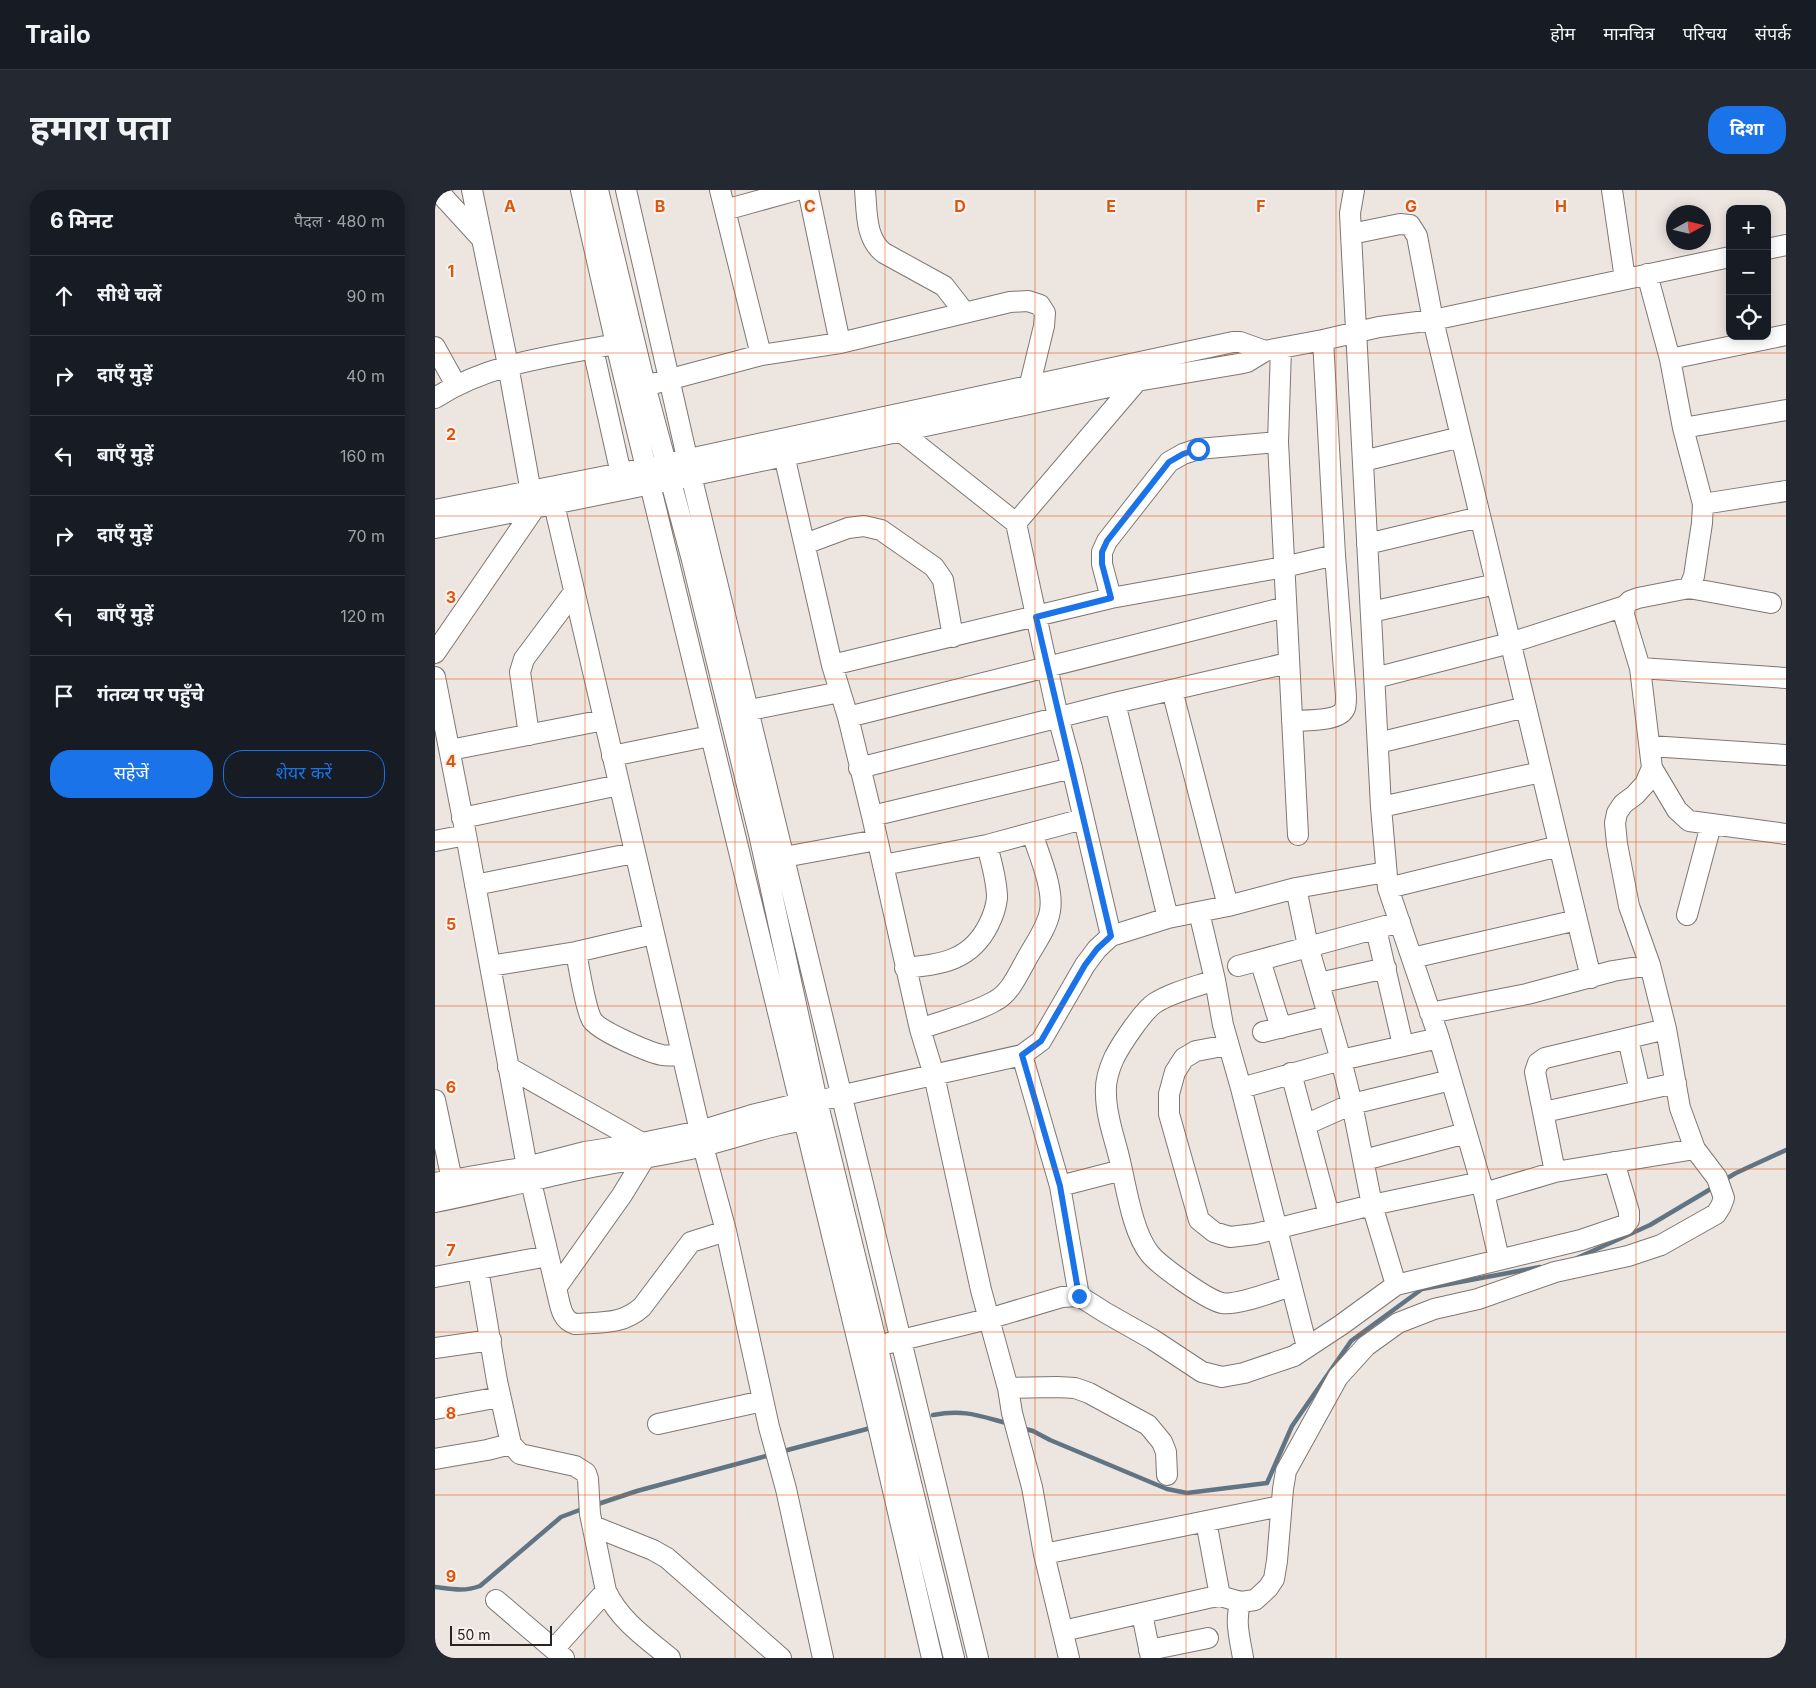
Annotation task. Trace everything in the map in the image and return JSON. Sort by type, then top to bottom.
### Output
[{"type":"street","points":[[435,652],[533,500],[508,365],[472,190]]},
{"type":"street","points":[[581,190],[616,344],[636,387]]},
{"type":"street","points":[[598,190],[636,387],[659,474],[739,712],[784,857],[978,1658]]},
{"type":"street","points":[[626,190],[690,467],[739,712],[759,834],[811,1111]]},
{"type":"street","points":[[720,190],[761,355]]},
{"type":"street","points":[[725,210],[797,190]]},
{"type":"street","points":[[808,190],[841,343]]},
{"type":"street","points":[[865,190],[870,234],[875,247],[945,286],[965,313]]},
{"type":"street","points":[[1354,190],[1350,213],[1351,234],[1381,807],[1387,880],[1439,1038],[1483,1187],[1499,1259]]},
{"type":"street","points":[[436,191],[482,238]]},
{"type":"street","points":[[1616,191],[1625,278]]},
{"type":"street","points":[[1351,234],[1400,224],[1410,225],[1417,236],[1433,320],[1591,978]]},
{"type":"street","points":[[1771,248],[1786,245]]},
{"type":"street","points":[[1027,395],[1137,381],[1238,364],[1273,350],[1356,332],[1433,320],[1726,258]]},
{"type":"street","points":[[1647,274],[1670,359],[1683,428],[1703,504],[1694,576],[1689,588]]},
{"type":"street","points":[[636,387],[670,380],[761,355],[841,343],[1010,302],[1028,301],[1040,305],[1045,313],[1044,326],[1027,395]]},
{"type":"street","points":[[1670,359],[1786,336]]},
{"type":"street","points":[[1292,721],[1331,718],[1339,715],[1345,708],[1346,696],[1335,555],[1323,340]]},
{"type":"street","points":[[435,510],[533,500],[554,504],[659,474],[1027,395],[1233,342],[1273,350]]},
{"type":"street","points":[[435,398],[456,385],[508,365],[616,344]]},
{"type":"street","points":[[435,347],[456,385]]},
{"type":"street","points":[[593,349],[621,474]]},
{"type":"street","points":[[1273,350],[1298,835]]},
{"type":"street","points":[[1016,523],[1137,381]]},
{"type":"street","points":[[1683,428],[1786,410]]},
{"type":"street","points":[[690,467],[784,455],[897,423]]},
{"type":"street","points":[[897,423],[1016,523],[1058,717],[1072,768],[1111,936]]},
{"type":"street","points":[[1363,461],[1461,437]]},
{"type":"street","points":[[1111,598],[1102,564],[1102,552],[1107,541],[1169,462],[1183,454],[1198,449],[1278,442]]},
{"type":"street","points":[[784,455],[833,665],[848,717],[872,816],[919,1029],[933,1075],[988,1319],[1008,1388],[1012,1413],[1031,1487],[1044,1554],[1069,1658]]},
{"type":"street","points":[[435,528],[621,474],[659,474]]},
{"type":"street","points":[[659,474],[708,728],[811,1111],[868,1347],[933,1658]]},
{"type":"street","points":[[1703,504],[1786,491]]},
{"type":"street","points":[[554,504],[681,1056],[726,1231],[763,1401],[786,1489],[823,1658]]},
{"type":"street","points":[[1367,544],[1480,517]]},
{"type":"street","points":[[805,544],[848,528],[864,526],[881,530],[935,567],[943,580],[953,637]]},
{"type":"street","points":[[833,665],[1111,598],[1284,567],[1335,555]]},
{"type":"street","points":[[1371,612],[1497,584]]},
{"type":"street","points":[[1375,678],[1510,642],[1625,606],[1638,598],[1689,588],[1771,604]]},
{"type":"street","points":[[529,735],[521,672],[524,659],[574,592]]},
{"type":"street","points":[[1625,606],[1624,615],[1640,668],[1652,768],[1670,800],[1683,818],[1695,823],[1786,834]]},
{"type":"street","points":[[848,717],[1286,607]]},
{"type":"street","points":[[859,768],[1115,703],[1288,663]]},
{"type":"street","points":[[1640,668],[1786,678]]},
{"type":"street","points":[[435,677],[529,1174],[563,1316],[569,1322],[575,1324],[623,1320],[642,1307],[691,1242],[726,1231]]},
{"type":"street","points":[[1172,690],[1228,906]]},
{"type":"street","points":[[612,756],[708,728],[739,712],[840,692]]},
{"type":"street","points":[[1115,703],[1168,918]]},
{"type":"street","points":[[1378,743],[1526,707]]},
{"type":"street","points":[[450,750],[604,720]]},
{"type":"street","points":[[1650,746],[1786,755]]},
{"type":"street","points":[[872,816],[1072,768]]},
{"type":"street","points":[[1063,1631],[1220,1596],[1241,1602],[1255,1600],[1268,1588],[1274,1579],[1286,1471],[1338,1377],[1366,1346],[1398,1323],[1434,1309],[1478,1299],[1555,1272],[1628,1256],[1661,1245],[1715,1214],[1721,1206],[1723,1198],[1717,1178],[1695,1148],[1680,1108],[1666,1029],[1650,965],[1629,906],[1617,844],[1615,823],[1617,813],[1623,804],[1645,784],[1652,768]]},
{"type":"street","points":[[1381,807],[1541,772]]},
{"type":"street","points":[[435,841],[464,826],[619,785]]},
{"type":"street","points":[[883,865],[987,845],[1083,819]]},
{"type":"street","points":[[1687,915],[1711,824]]},
{"type":"street","points":[[919,1029],[983,1007],[997,1000],[1008,991],[1047,921],[1051,909],[1048,882],[1032,833]]},
{"type":"street","points":[[784,857],[877,840]]},
{"type":"street","points":[[905,968],[935,965],[966,953],[987,928],[997,900],[996,884],[987,845]]},
{"type":"street","points":[[435,1100],[443,1182],[588,1168],[643,1151],[702,1138],[755,1131],[811,1111],[841,1095],[1022,1055],[1041,1041],[1085,965],[1097,949],[1111,936],[1168,918],[1228,906],[1296,888],[1387,880],[1559,846]]},
{"type":"street","points":[[475,884],[634,853]]},
{"type":"street","points":[[1296,888],[1308,946],[1352,1104],[1372,1205],[1396,1285]]},
{"type":"street","points":[[1199,912],[1228,1045],[1241,1088],[1307,1347]]},
{"type":"street","points":[[1412,958],[1577,920]]},
{"type":"street","points":[[1238,966],[1400,922]]},
{"type":"street","points":[[1376,928],[1403,1045]]},
{"type":"street","points":[[490,966],[576,952],[653,934]]},
{"type":"street","points":[[576,952],[588,1010],[593,1021],[603,1030],[650,1052],[681,1056]]},
{"type":"street","points":[[1260,960],[1272,1030],[1328,1016]]},
{"type":"street","points":[[1430,1013],[1517,996],[1613,971],[1650,965]]},
{"type":"street","points":[[1319,983],[1386,968]]},
{"type":"street","points":[[1215,980],[1168,996],[1153,1004],[1136,1024],[1114,1057],[1108,1074],[1106,1094],[1109,1125],[1138,1230],[1150,1253],[1173,1273],[1212,1299],[1222,1303],[1233,1303],[1291,1286]]},
{"type":"street","points":[[1555,1172],[1535,1072],[1538,1063],[1545,1058],[1666,1029]]},
{"type":"street","points":[[1241,1088],[1341,1060],[1439,1038]]},
{"type":"street","points":[[1628,1039],[1640,1091]]},
{"type":"street","points":[[1228,1045],[1196,1051],[1184,1058],[1175,1072],[1169,1094],[1169,1114],[1199,1220],[1214,1232],[1230,1237],[1277,1229],[1372,1205],[1483,1187],[1555,1172],[1695,1148]]},
{"type":"street","points":[[1022,1055],[1060,1186],[1079,1296]]},
{"type":"street","points":[[508,1067],[643,1151]]},
{"type":"street","points":[[1291,1073],[1329,1215]]},
{"type":"street","points":[[1305,1125],[1352,1104],[1451,1080]]},
{"type":"street","points":[[1544,1112],[1676,1083]]},
{"type":"street","points":[[1364,1160],[1466,1133]]},
{"type":"street","points":[[557,1288],[622,1195],[643,1151]]},
{"type":"street","points":[[868,1347],[988,1319],[1062,1297],[1079,1296],[1106,1314],[1151,1339],[1201,1372],[1211,1376],[1222,1377],[1244,1374],[1294,1356],[1396,1285],[1581,1240],[1625,1225],[1629,1220],[1629,1212],[1614,1162]]},
{"type":"street","points":[[1060,1186],[1122,1170]]},
{"type":"street","points":[[435,1202],[529,1174]]},
{"type":"street","points":[[435,1276],[548,1256]]},
{"type":"street","points":[[478,1269],[500,1397],[511,1444],[520,1454],[575,1466],[586,1473],[592,1520],[606,1592],[622,1618],[670,1658]]},
{"type":"street","points":[[435,1348],[491,1340]]},
{"type":"street","points":[[868,1347],[954,1658]]},
{"type":"street","points":[[1008,1388],[1057,1386],[1075,1388],[1089,1393],[1147,1425],[1162,1442],[1166,1452],[1167,1475]]},
{"type":"street","points":[[435,1409],[500,1397]]},
{"type":"street","points":[[657,1424],[763,1401]]},
{"type":"street","points":[[435,1459],[511,1444]]},
{"type":"street","points":[[1044,1554],[1281,1506]]},
{"type":"street","points":[[592,1520],[667,1558],[781,1658]]},
{"type":"street","points":[[1206,1521],[1220,1596]]},
{"type":"street","points":[[496,1600],[559,1654],[606,1592]]},
{"type":"street","points":[[1241,1602],[1237,1614],[1237,1626],[1243,1658]]},
{"type":"street","points":[[1143,1614],[1150,1654],[1208,1638]]},
{"type":"waterway","points":[[1724,1180],[1786,1150]]},
{"type":"waterway","points":[[1577,1258],[1650,1225],[1714,1187]]},
{"type":"waterway","points":[[1022,1428],[1033,1431],[1050,1440],[1167,1489],[1187,1493],[1267,1483],[1292,1426],[1351,1341],[1422,1289],[1540,1267]]},
{"type":"waterway","points":[[933,1415],[963,1413],[1010,1424]]},
{"type":"waterway","points":[[780,1452],[867,1429]]},
{"type":"waterway","points":[[595,1505],[637,1491],[770,1455]]},
{"type":"waterway","points":[[435,1587],[463,1589],[480,1586],[561,1517],[585,1508]]},
{"type":"route","points":[[1079,1296],[1060,1186],[1022,1055],[1041,1041],[1085,965],[1097,949],[1111,936],[1036,617],[1111,598],[1102,564],[1102,552],[1107,541],[1169,462],[1183,454],[1198,449]]}]
